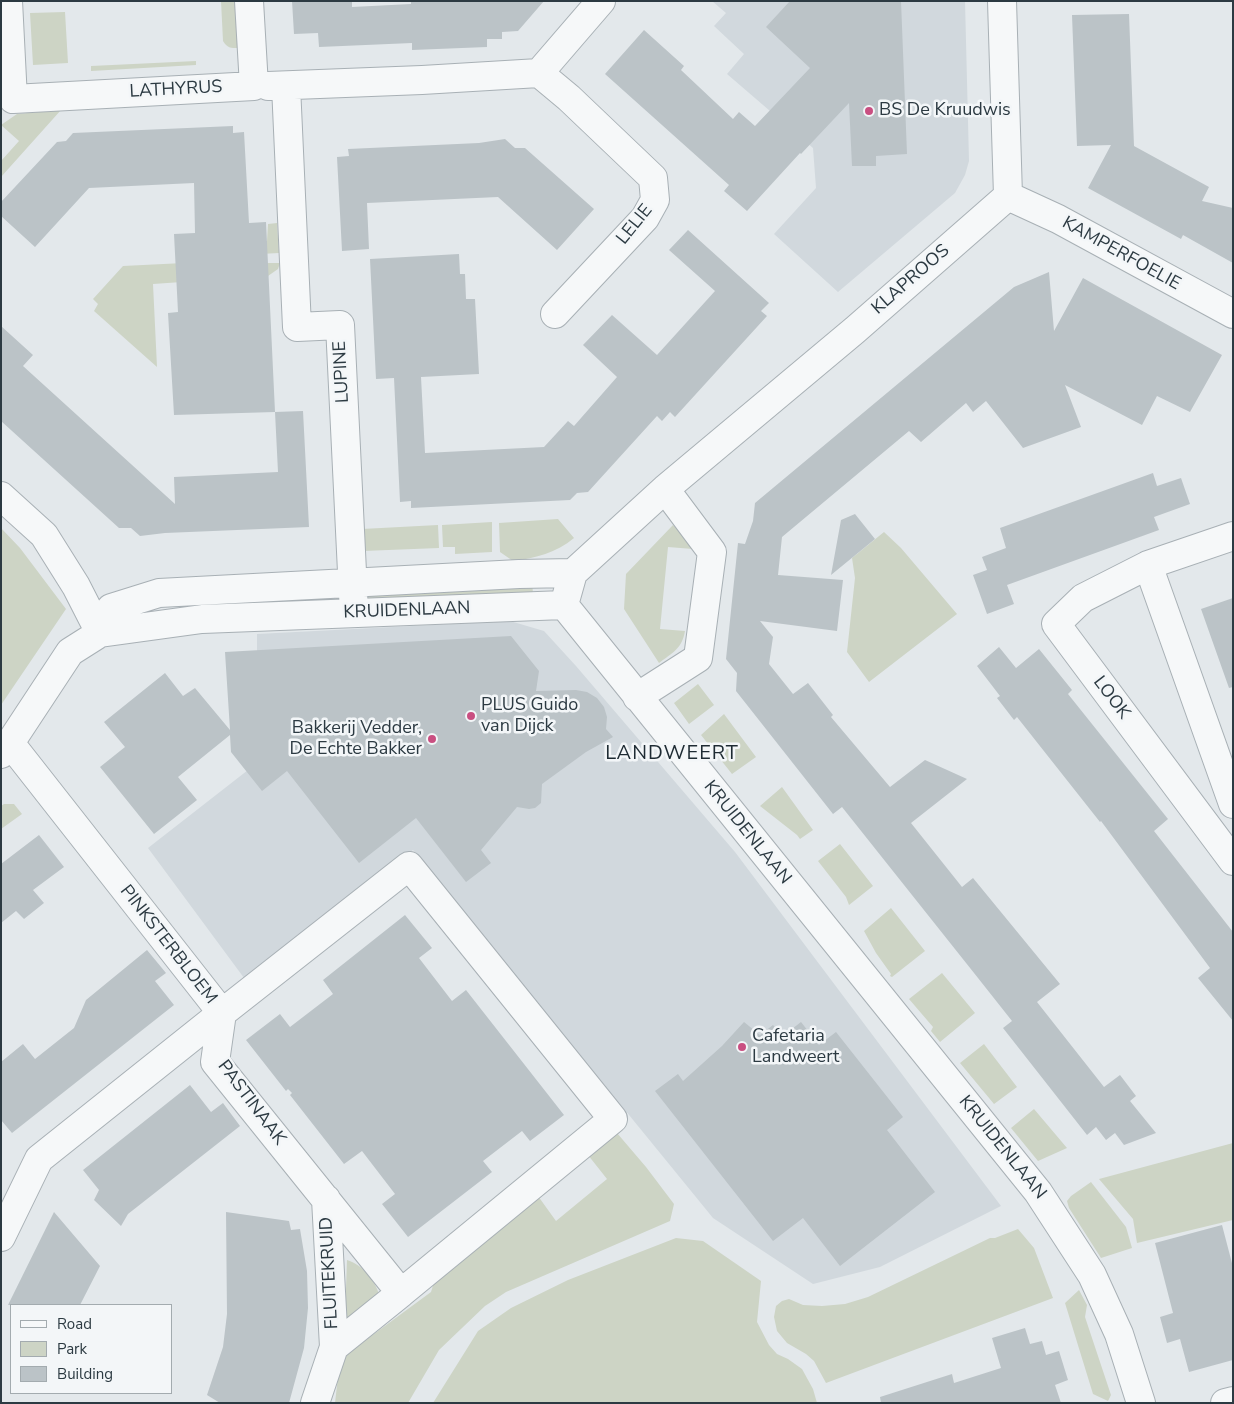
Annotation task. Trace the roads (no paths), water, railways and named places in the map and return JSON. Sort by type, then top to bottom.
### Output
[{"type":"street","name":"LATHYRUS","points":[[8,1],[7,105],[254,86]]},
{"type":"street","points":[[249,1],[254,86],[539,73],[601,1]]},
{"type":"street","points":[[1002,1],[1008,196]]},
{"type":"street","name":"LELIE","points":[[539,73],[653,178],[656,200],[645,218],[555,314]]},
{"type":"street","name":"LUPINE","points":[[286,86],[297,327],[340,325],[354,613]]},
{"type":"street","name":"KAMPERFOELIE","points":[[1008,196],[1058,219],[1233,314]]},
{"type":"street","name":"KLAPROOS","points":[[573,573],[665,489],[849,335],[1008,196]]},
{"type":"street","points":[[637,697],[698,658],[712,552],[665,489]]},
{"type":"street","points":[[1,496],[44,535],[76,586],[100,633],[70,652],[6,749]]},
{"type":"street","name":"LOOK","points":[[1233,536],[1148,565],[1083,598],[1056,624],[1233,862]]},
{"type":"street","points":[[1148,565],[1233,804]]},
{"type":"street","points":[[564,604],[573,573]]},
{"type":"street","name":"KRUIDENLAAN","points":[[100,633],[111,608],[159,593],[510,574],[573,573]]},
{"type":"street","name":"KRUIDENLAAN","points":[[100,633],[202,619],[564,604],[1047,1206],[1092,1275],[1119,1334],[1141,1403]]},
{"type":"street","name":"PINKSTERBLOEM","points":[[1,1237],[40,1159],[222,1013],[6,749]]},
{"type":"street","points":[[222,1013],[409,866],[615,1122],[401,1292]]},
{"type":"street","name":"PASTINAAK","points":[[222,1013],[215,1062],[401,1292]]},
{"type":"street","name":"FLUITEKRUID","points":[[315,1403],[334,1348],[326,1199]]},
{"type":"street","name":"FLUITEKRUID","points":[[334,1348],[401,1292]]},
{"type":"street","points":[[1225,1403],[1233,1401]]},
{"type":"place","name":"BS De Kruudwis","points":[[869,111]]},
{"type":"place","name":"PLUS Guido van Dijck","points":[[471,716]]},
{"type":"place","name":"Bakkerij Vedder, De Echte Bakker","points":[[432,739]]},
{"type":"place","name":"Cafetaria Landweert","points":[[742,1047]]},
{"type":"district","name":"LANDWEERT","points":[[672,754]]}]
